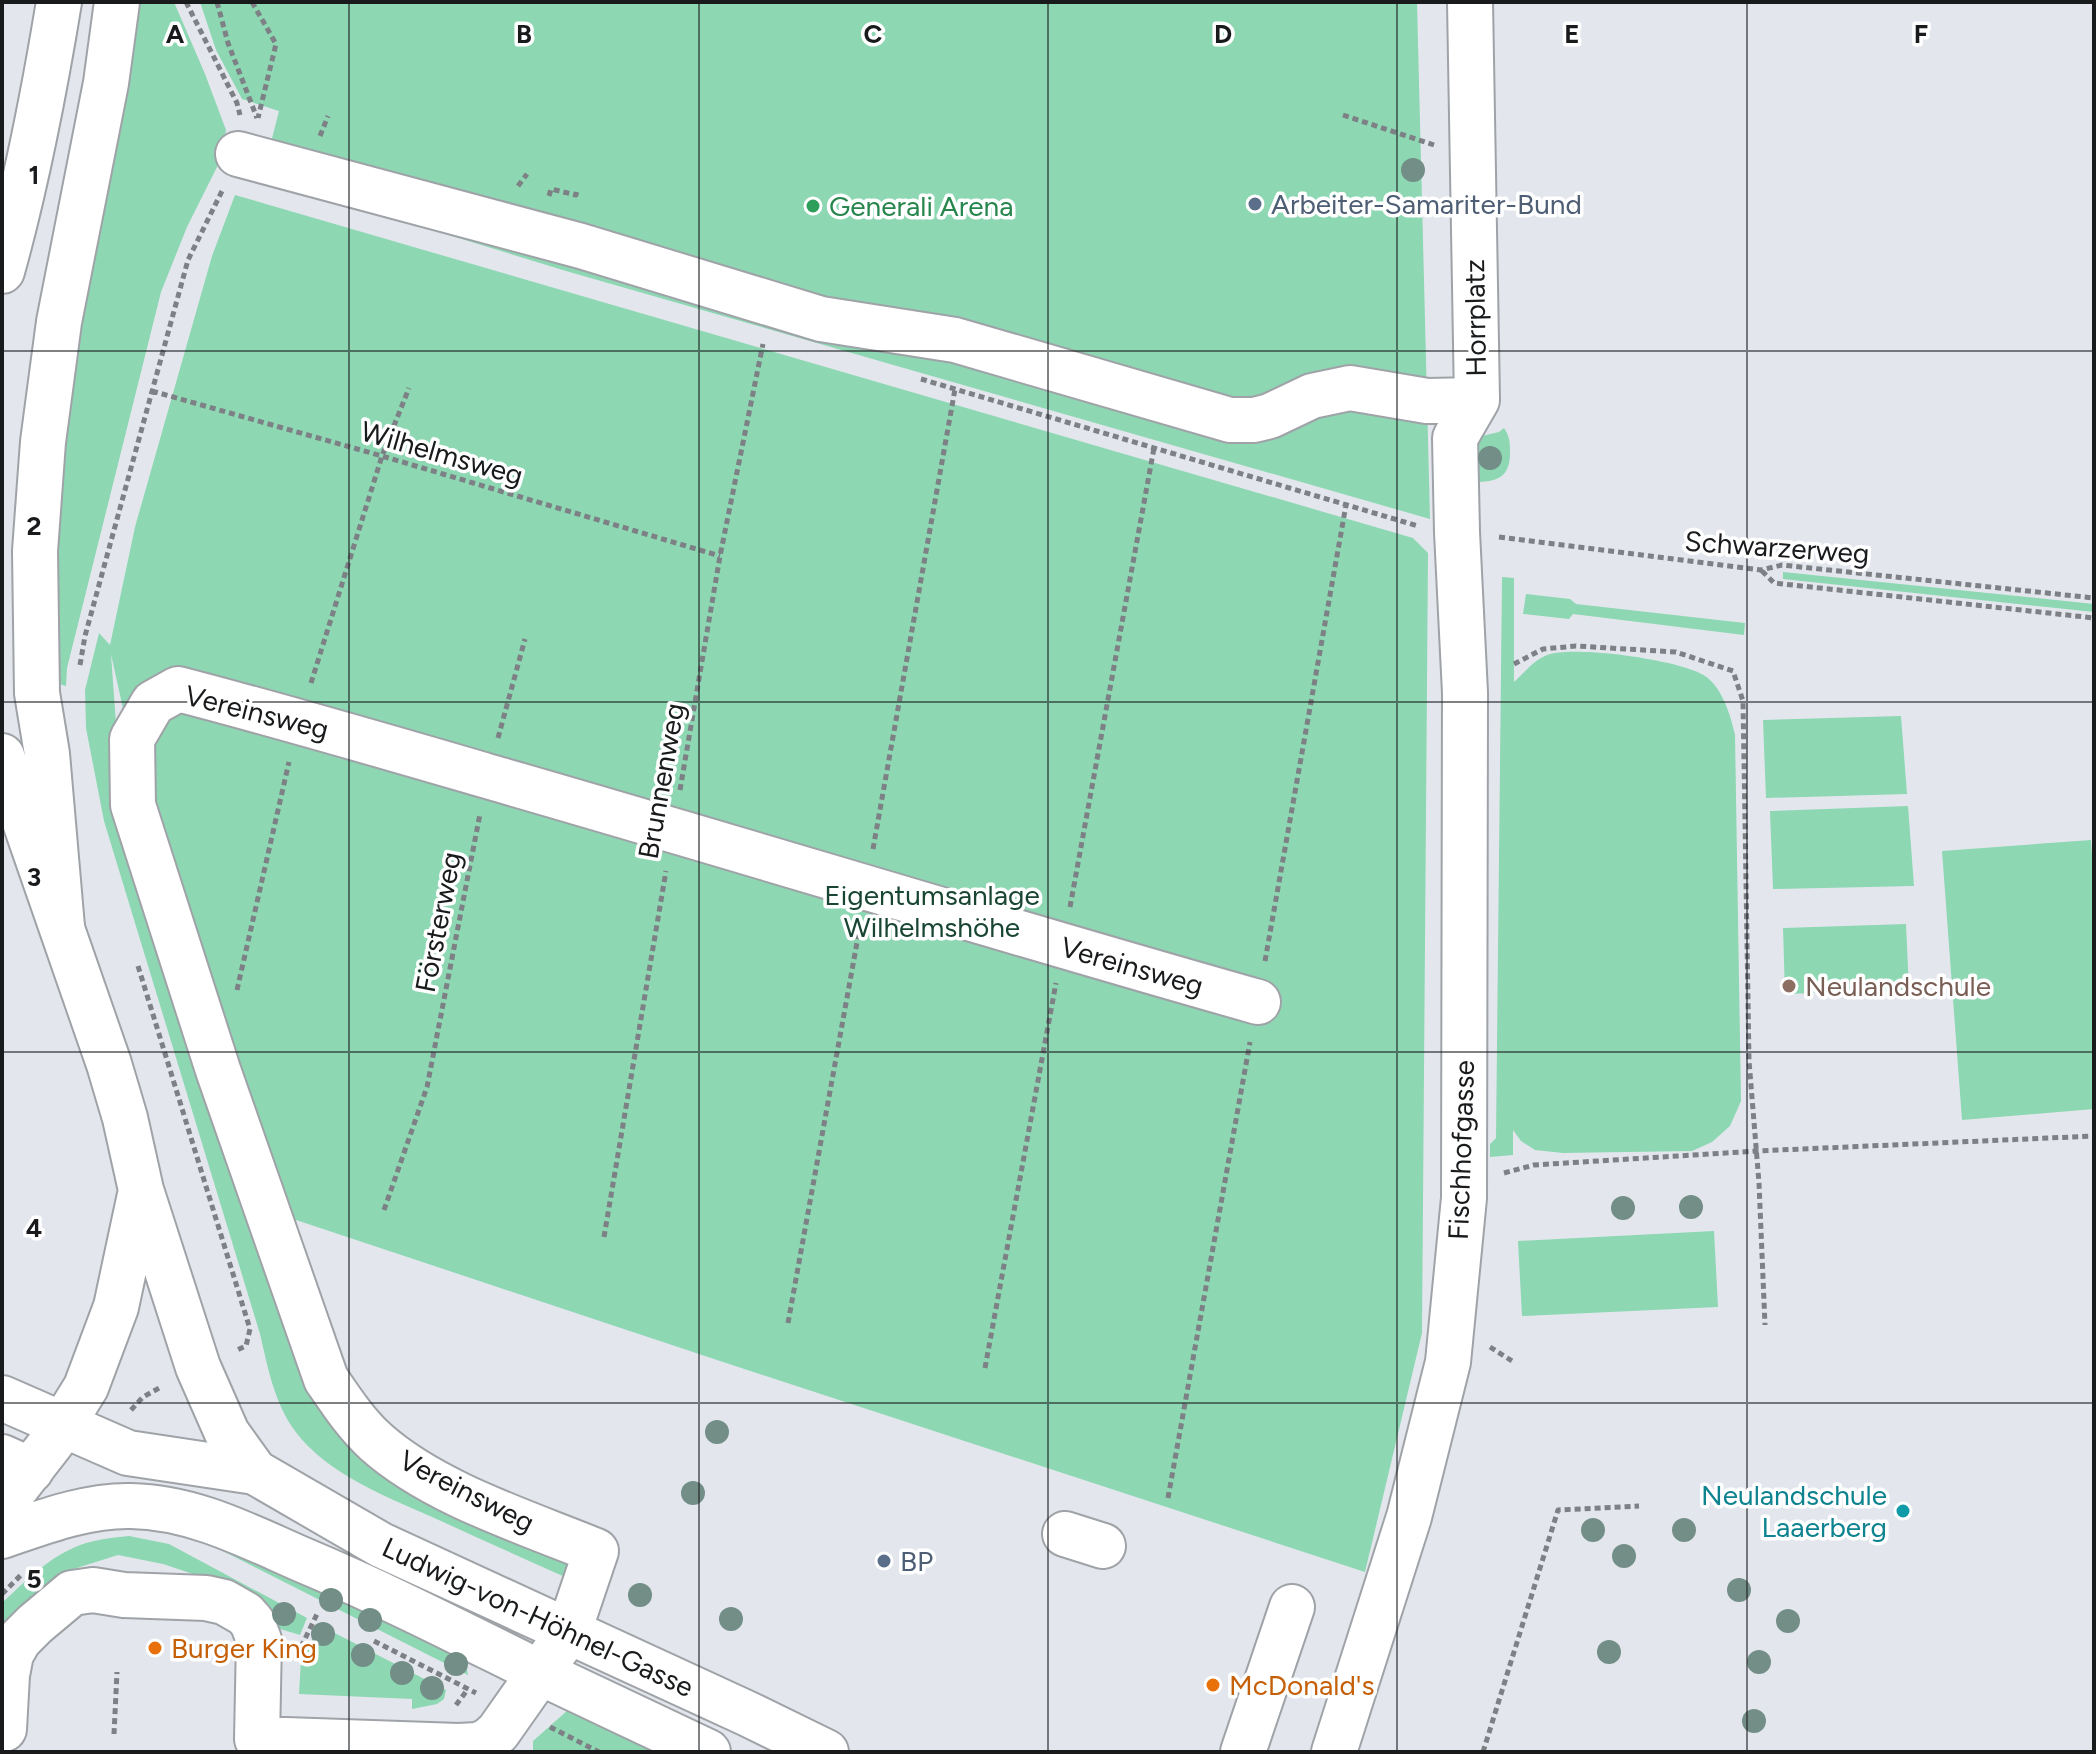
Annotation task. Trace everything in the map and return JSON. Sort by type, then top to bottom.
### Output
[{"type":"main road","points":[[2,271],[42,102],[59,2]]},
{"type":"main road","points":[[62,927],[47,754],[37,693],[35,537],[43,442],[59,322],[106,83],[117,2]]},
{"type":"main road","name":"Horrplatz","points":[[1457,532],[1455,438],[1477,400],[1470,2]]},
{"type":"main road","points":[[238,154],[581,246],[821,319],[955,340],[1230,420],[1270,416],[1312,396],[1350,388],[1427,401],[1477,400]]},
{"type":"main road","name":"Fischhofgasse","points":[[1334,1752],[1409,1517],[1448,1362],[1464,1198],[1465,693],[1457,532]]},
{"type":"main road","name":"Vereinsweg","points":[[569,1631],[596,1551],[476,1502],[413,1470],[375,1441],[349,1413],[326,1379],[218,1070],[133,805],[132,739],[153,703],[178,689],[299,720],[1258,1002]]},
{"type":"main road","points":[[2,756],[62,927]]},
{"type":"main road","name":"Ludwig-von-Höhnel-Gasse","points":[[62,927],[113,1078],[141,1190],[198,1367],[227,1433],[255,1472]]},
{"type":"main road","points":[[2,1506],[16,1464],[63,1426],[86,1387],[116,1307],[141,1190]]},
{"type":"main road","name":"Ludwig-von-Höhnel-Gasse","points":[[2,1398],[128,1453],[255,1472],[381,1545],[826,1752]]},
{"type":"main road","name":"Ludwig-von-Höhnel-Gasse","points":[[128,1453],[218,1523]]},
{"type":"main road","name":"Ludwig-von-Höhnel-Gasse","points":[[2,1536],[87,1510],[130,1506],[172,1510],[218,1523],[373,1589],[708,1752]]},
{"type":"main road","points":[[4,1729],[11,1654],[19,1640],[35,1624],[72,1593],[93,1590],[124,1595],[206,1598],[224,1602],[245,1614],[259,1640],[257,1739],[424,1746],[478,1745],[498,1732],[569,1631]]},
{"type":"main road","points":[[1243,1752],[1292,1607]]},
{"type":"path","points":[[186,2],[237,103],[242,128],[238,154]]},
{"type":"path","points":[[217,2],[228,43],[257,119],[276,44],[252,2]]},
{"type":"path","points":[[1343,115],[1473,158]]},
{"type":"path","points":[[320,137],[328,116]]},
{"type":"path","name":"Brunnenweg","points":[[604,1237],[720,556],[765,333]]},
{"type":"path","name":"Wilhelmsweg","points":[[152,391],[720,556]]},
{"type":"path","name":"Schwarzerweg","points":[[1457,532],[1761,570],[1782,565],[2094,598]]},
{"type":"path","points":[[1761,570],[1774,583],[2094,618]]},
{"type":"path","name":"Försterweg","points":[[384,1210],[427,1087],[487,776],[525,639]]},
{"type":"path","points":[[1514,664],[1543,649],[1576,646],[1676,652],[1733,671],[1743,701],[1749,1061],[1757,1151],[1765,1325]]},
{"type":"path","points":[[1503,1187],[1505,1173],[1534,1165],[1757,1151],[2094,1136]]},
{"type":"path","points":[[1491,1334],[1490,1348],[1512,1361]]},
{"type":"path","points":[[1483,1752],[1558,1510],[1639,1506]]},
{"type":"path","points":[[114,1734],[117,1672]]},
{"type":"path","points":[[554,1729],[599,1752]]},
{"type":"green space","points":[[135,2],[174,2],[226,130],[220,161],[187,227],[161,292],[67,668],[66,686],[55,683],[51,613],[66,396]]},
{"type":"green space","points":[[200,2],[1417,2],[1430,519],[566,271],[262,178],[279,111],[242,99],[216,50]]},
{"type":"green space","name":"Eigentumsanlage Wilhelmshöhe","points":[[235,195],[1413,538],[1428,553],[1422,1333],[1365,1572],[281,1215],[143,800],[111,654],[118,752],[311,1388],[570,1563],[565,1577],[362,1484],[324,1461],[308,1447],[288,1420],[273,1384],[104,821],[86,728],[85,690],[99,633],[110,645],[135,527],[212,256]]},
{"type":"green space","points":[[1504,428],[1510,446],[1507,469],[1493,480],[1469,482],[1474,446],[1482,436]]},
{"type":"green space","points":[[1783,572],[2094,604],[2094,612],[1783,579]]},
{"type":"green space","points":[[1502,577],[1514,578],[1514,682],[1542,657],[1560,652],[1627,656],[1674,665],[1705,676],[1721,694],[1728,711],[1735,735],[1741,1101],[1730,1126],[1712,1142],[1692,1151],[1563,1153],[1535,1150],[1521,1141],[1513,1130],[1513,1155],[1490,1157],[1490,1144],[1496,1138]]},
{"type":"green space","points":[[1526,594],[1570,599],[1576,604],[1745,623],[1744,635],[1573,614],[1569,619],[1523,614]]},
{"type":"green space","points":[[1901,716],[1907,794],[1766,798],[1763,720]]},
{"type":"green space","points":[[1908,806],[1914,886],[1773,889],[1770,811]]},
{"type":"green space","points":[[2091,840],[2094,885],[2094,1109],[1962,1120],[1942,851]]},
{"type":"green space","points":[[1906,924],[1909,990],[1785,994],[1783,928]]},
{"type":"green space","points":[[1714,1231],[1718,1307],[1522,1316],[1518,1241]]},
{"type":"green space","points":[[129,1536],[169,1544],[307,1618],[300,1635],[267,1625],[241,1600],[193,1574],[118,1555],[64,1572],[2,1629],[2,1603],[44,1565],[80,1545]]},
{"type":"green space","points":[[203,1541],[231,1542],[458,1656],[466,1665],[468,1675]]},
{"type":"green space","points":[[321,1626],[446,1690],[444,1699],[437,1704],[412,1709],[412,1699],[299,1694],[301,1660]]},
{"type":"green space","points":[[568,1710],[663,1752],[533,1752],[533,1741]]},
{"type":"place","name":"Arbeiter-Samariter-Bund","points":[[1255,204]]},
{"type":"place","name":"Generali Arena","points":[[813,206]]},
{"type":"place","name":"Neulandschule","points":[[1789,986]]},
{"type":"place","name":"Neulandschule Laaerberg","points":[[1903,1511]]},
{"type":"place","name":"BP","points":[[884,1561]]},
{"type":"place","name":"Burger King","points":[[155,1648]]},
{"type":"place","name":"McDonald's","points":[[1213,1685]]}]
